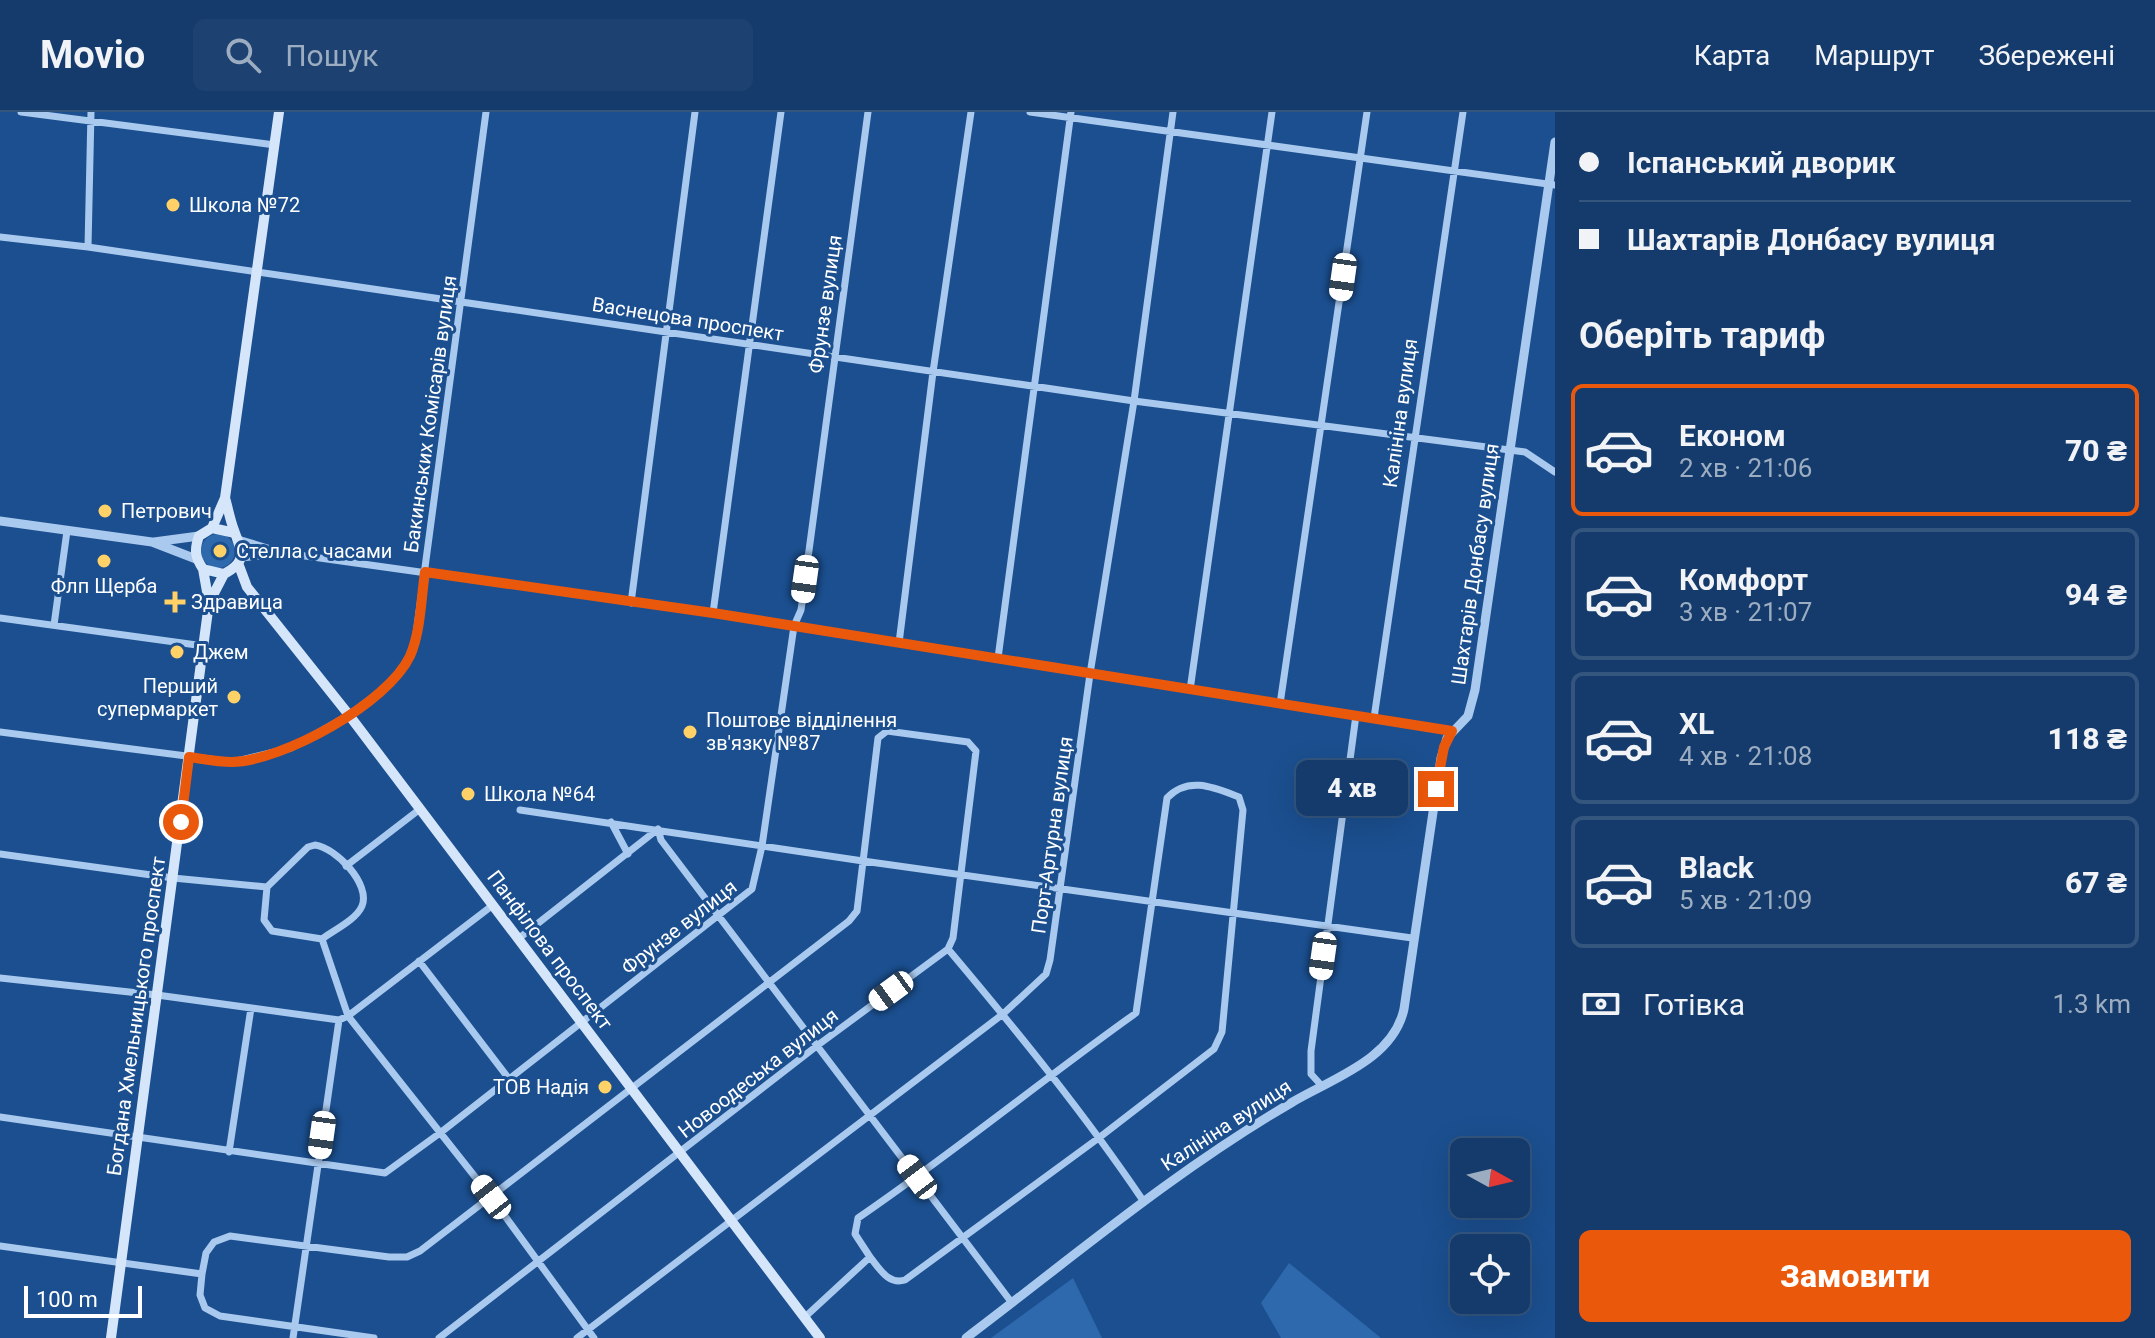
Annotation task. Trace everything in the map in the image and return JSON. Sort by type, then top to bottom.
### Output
[{"type":"main road","points":[[209,603],[195,548],[199,536],[212,528],[225,498],[279,112]]},
{"type":"main road","points":[[209,603],[224,574],[240,561],[242,549],[225,498]]},
{"type":"main road","points":[[212,528],[224,529],[236,536]]},
{"type":"main road","name":"Панфілова проспект","points":[[240,561],[247,587]]},
{"type":"main road","points":[[200,564],[224,574]]},
{"type":"main road","name":"Панфілова проспект","points":[[224,574],[247,587],[349,715],[820,1338]]},
{"type":"main road","name":"Богдана Хмельницького проспект","points":[[111,1338],[209,603]]},
{"type":"street","points":[[21,112],[91,116],[275,145]]},
{"type":"street","name":"Бакинських Комісарів вулиця","points":[[0,732],[233,762],[291,748],[349,715],[389,685],[409,658],[415,642],[486,112]]},
{"type":"street","points":[[631,603],[695,112]]},
{"type":"street","points":[[713,613],[781,112]]},
{"type":"street","name":"Фрунзе вулиця","points":[[0,1117],[385,1173],[752,889],[762,846],[794,626],[801,610],[868,112]]},
{"type":"street","points":[[899,643],[933,372],[971,112]]},
{"type":"street","points":[[1030,112],[1552,185]]},
{"type":"street","name":"Порт-Артурна вулиця","points":[[577,1338],[1003,1014],[1046,974],[1134,401],[1173,112]]},
{"type":"street","points":[[1190,690],[1272,112]]},
{"type":"street","points":[[1280,704],[1367,112]]},
{"type":"street","name":"Калініна вулиця","points":[[1374,718],[1463,112]]},
{"type":"street","points":[[88,247],[91,116]]},
{"type":"street","points":[[998,658],[1070,116]]},
{"type":"street","name":"Шахтарів Донбасу вулиця","points":[[1321,1085],[1375,1055],[1398,1027],[1404,1009],[1440,761],[1452,731],[1468,716],[1472,704],[1552,185],[1555,142]]},
{"type":"street","name":"Васнецова проспект","points":[[0,237],[257,271],[1134,401],[1525,452],[1555,472]]},
{"type":"street","points":[[0,521],[152,542],[199,536]]},
{"type":"street","points":[[54,625],[67,531]]},
{"type":"street","points":[[236,536],[284,553],[713,613],[1452,731]]},
{"type":"street","points":[[152,542],[200,564]]},
{"type":"street","points":[[240,561],[284,553]]},
{"type":"street","points":[[0,618],[204,646]]},
{"type":"street","name":"Калініна вулиця","points":[[966,1338],[1144,1202],[1251,1126],[1321,1085],[1315,1080],[1310,1066],[1356,715]]},
{"type":"street","points":[[374,1338],[220,1316],[205,1308],[200,1295],[206,1253],[214,1242],[230,1236],[389,1257],[407,1257],[420,1251],[771,983],[849,921],[857,911],[878,738],[887,731],[968,742],[976,751],[953,938],[948,949],[1052,1073],[1144,1202]]},
{"type":"street","points":[[1187,784],[1239,797],[1243,810],[1235,912],[1222,1032],[1218,1044],[964,1239],[901,1282],[888,1279],[855,1234],[858,1218],[1136,1013],[1151,900],[1167,798],[1176,788],[1187,784]]},
{"type":"street","points":[[346,866],[420,809]]},
{"type":"street","points":[[520,810],[1412,938]]},
{"type":"street","points":[[611,822],[628,854]]},
{"type":"street","points":[[518,939],[658,829]]},
{"type":"street","points":[[658,829],[661,840],[718,917],[1012,1303]]},
{"type":"street","points":[[312,845],[327,848],[346,866],[362,889],[362,906],[356,915],[322,939],[269,929],[264,920],[267,887],[312,845]]},
{"type":"street","points":[[0,854],[173,878],[267,887]]},
{"type":"street","points":[[0,978],[157,995],[339,1020],[493,905]]},
{"type":"street","points":[[322,939],[348,1016],[491,1197],[594,1338]]},
{"type":"street","name":"Новоодеська вулиця","points":[[439,1338],[818,1045],[948,949]]},
{"type":"street","points":[[419,961],[509,1079]]},
{"type":"street","points":[[229,1152],[251,1008]]},
{"type":"street","points":[[293,1338],[339,1020]]},
{"type":"street","points":[[0,1246],[202,1274]]},
{"type":"street","points":[[805,1317],[870,1257]]},
{"type":"shaded area","points":[[218,534],[230,539],[235,551],[230,563],[218,568],[206,563],[201,551],[206,539]]},
{"type":"shaded area","points":[[1289,1263],[1381,1338],[1281,1338],[1261,1303]]},
{"type":"shaded area","points":[[1073,1278],[1102,1338],[991,1338]]},
{"type":"place","name":"Школа №72","points":[[173,205]]},
{"type":"place","name":"Петрович","points":[[105,511]]},
{"type":"place","name":"Стелла с часами","points":[[220,551]]},
{"type":"place","name":"Флп Щерба","points":[[104,561]]},
{"type":"place","name":"Здравица","points":[[175,602]]},
{"type":"place","name":"Джем","points":[[177,652]]},
{"type":"place","name":"Перший супермаркет","points":[[234,697]]},
{"type":"place","name":"Поштове відділення зв'язку №87","points":[[690,732]]},
{"type":"place","name":"Школа №64","points":[[468,794]]},
{"type":"place","name":"ТОВ Надія","points":[[605,1087]]},
{"type":"route","points":[[181,822],[189,757],[233,762],[291,748],[349,715],[389,685],[409,658],[415,642],[425,572],[713,613],[1452,731],[1440,761],[1436,789]]}]
